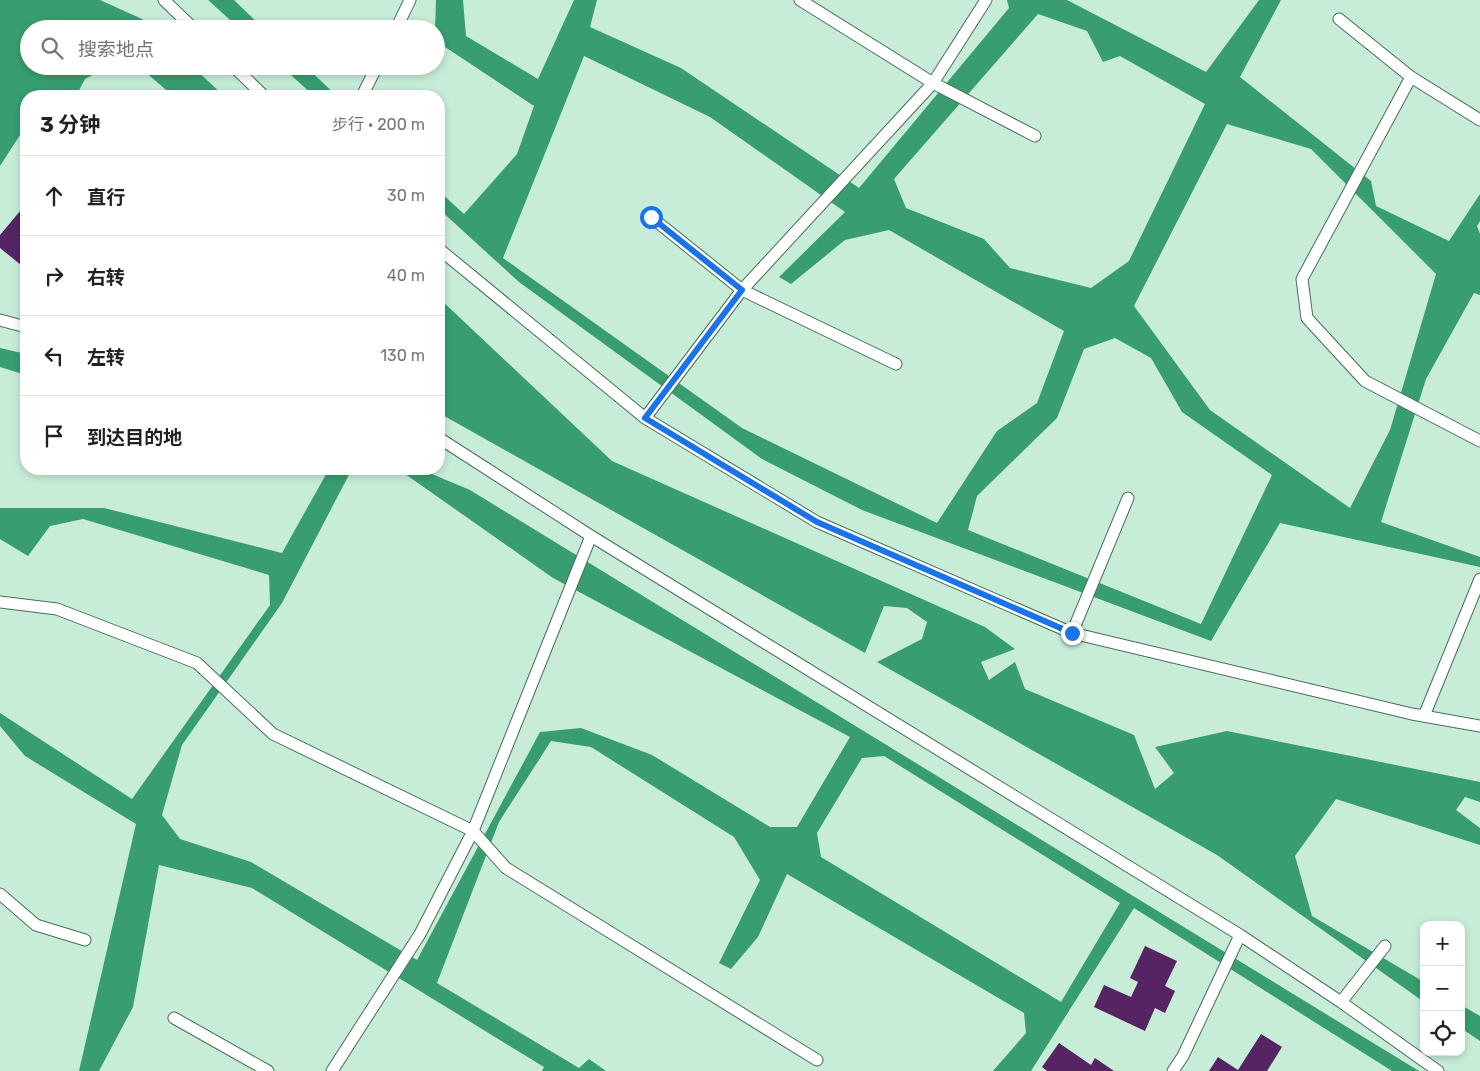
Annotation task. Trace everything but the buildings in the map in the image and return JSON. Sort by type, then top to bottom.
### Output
[{"type":"lane","points":[[164,0],[185,20]]},
{"type":"lane","points":[[400,20],[410,0]]},
{"type":"lane","points":[[800,0],[933,83],[1036,136]]},
{"type":"lane","points":[[645,418],[742,290],[933,83],[986,0]]},
{"type":"lane","points":[[1339,19],[1411,77],[1480,120]]},
{"type":"lane","points":[[242,75],[258,90]]},
{"type":"lane","points":[[365,90],[372,75]]},
{"type":"lane","points":[[1411,77],[1302,279],[1307,318],[1365,381],[1480,441]]},
{"type":"lane","points":[[651,217],[742,290],[896,364]]},
{"type":"lane","points":[[445,254],[645,418],[817,522],[1072,633],[1424,716],[1480,726]]},
{"type":"lane","points":[[0,320],[20,325]]},
{"type":"lane","points":[[445,442],[591,536],[1240,935],[1341,1002],[1438,1071]]},
{"type":"lane","points":[[1072,633],[1128,498]]},
{"type":"lane","points":[[332,1071],[420,934],[473,832],[591,536]]},
{"type":"lane","points":[[1424,716],[1480,578]]},
{"type":"lane","points":[[0,602],[57,609],[197,663],[274,734],[473,832],[506,868],[817,1060]]},
{"type":"lane","points":[[0,894],[36,925],[85,940]]},
{"type":"lane","points":[[1173,1071],[1184,1056],[1240,935]]},
{"type":"lane","points":[[1341,1002],[1385,946]]},
{"type":"lane","points":[[174,1018],[268,1071]]},
{"type":"shaded area","points":[[0,0],[100,0],[142,19],[20,20],[20,75],[92,75],[85,79],[79,90],[20,90],[20,135],[0,166]]},
{"type":"shaded area","points":[[208,0],[234,0],[255,20],[230,20]]},
{"type":"shaded area","points":[[436,0],[463,0],[466,36],[538,79],[574,0],[597,0],[590,27],[681,68],[859,188],[1009,8],[1007,0],[1067,0],[1206,72],[1259,0],[1281,0],[1240,77],[1371,181],[1376,206],[1449,241],[1480,194],[1480,221],[1477,226],[1480,234],[1480,295],[1474,293],[1426,379],[1381,522],[1480,557],[1480,567],[1280,523],[1211,641],[862,510],[762,459],[519,282],[445,214],[445,197],[464,214],[517,154],[534,106],[445,47],[445,20],[435,20]],"holes":[[[1038,14],[1087,31],[1103,62],[1120,56],[1205,104],[1129,261],[1091,288],[1010,268],[984,239],[906,208],[894,179]],[[584,56],[710,117],[845,212],[779,277],[791,284],[845,240],[889,230],[1064,331],[1037,403],[997,431],[937,523],[742,428],[503,258]],[[1227,124],[1311,149],[1436,274],[1390,430],[1350,508],[1210,410],[1134,306]],[[1115,338],[1151,358],[1182,412],[1272,475],[1201,624],[968,530],[977,496],[1057,418],[1084,349]]]},
{"type":"shaded area","points":[[149,75],[202,75],[218,90],[166,90]]},
{"type":"shaded area","points":[[291,75],[315,75],[331,90],[307,90]]},
{"type":"shaded area","points":[[445,304],[612,461],[985,627],[1015,649],[981,662],[989,680],[1015,662],[1025,689],[1134,735],[1155,789],[1174,773],[1155,747],[1227,731],[1480,782],[1480,802],[1465,797],[1456,810],[1480,828],[1480,845],[1336,799],[1295,856],[1312,916],[1420,980],[1420,999],[1217,855],[877,662],[922,639],[927,622],[907,608],[884,606],[865,653],[445,416]]},
{"type":"shaded area","points":[[0,348],[20,353],[20,373],[0,367]]},
{"type":"shaded area","points":[[326,475],[349,475],[282,603],[182,745],[162,815],[180,839],[251,862],[417,960],[540,732],[581,728],[652,755],[770,827],[797,827],[850,737],[553,578],[407,475],[434,475],[470,490],[1419,1071],[1392,1071],[1134,908],[1031,1071],[993,1071],[1026,1033],[1024,1013],[787,874],[758,937],[731,969],[719,963],[760,880],[734,837],[591,747],[551,741],[499,822],[437,983],[579,1068],[589,1059],[606,1071],[542,1071],[544,1067],[252,888],[159,865],[133,1007],[99,1071],[79,1071],[136,824],[25,756],[0,726],[0,713],[132,799],[270,605],[269,575],[83,519],[50,526],[28,556],[0,539],[0,508],[104,508],[282,553]],"holes":[[[884,756],[1120,903],[1061,1002],[821,857],[817,833],[862,758]]]},
{"type":"shaded area","points":[[1465,1007],[1480,1016],[1480,1041],[1465,1031]]},
{"type":"route","points":[[651,217],[742,290],[645,418],[817,522],[1072,633]]}]
